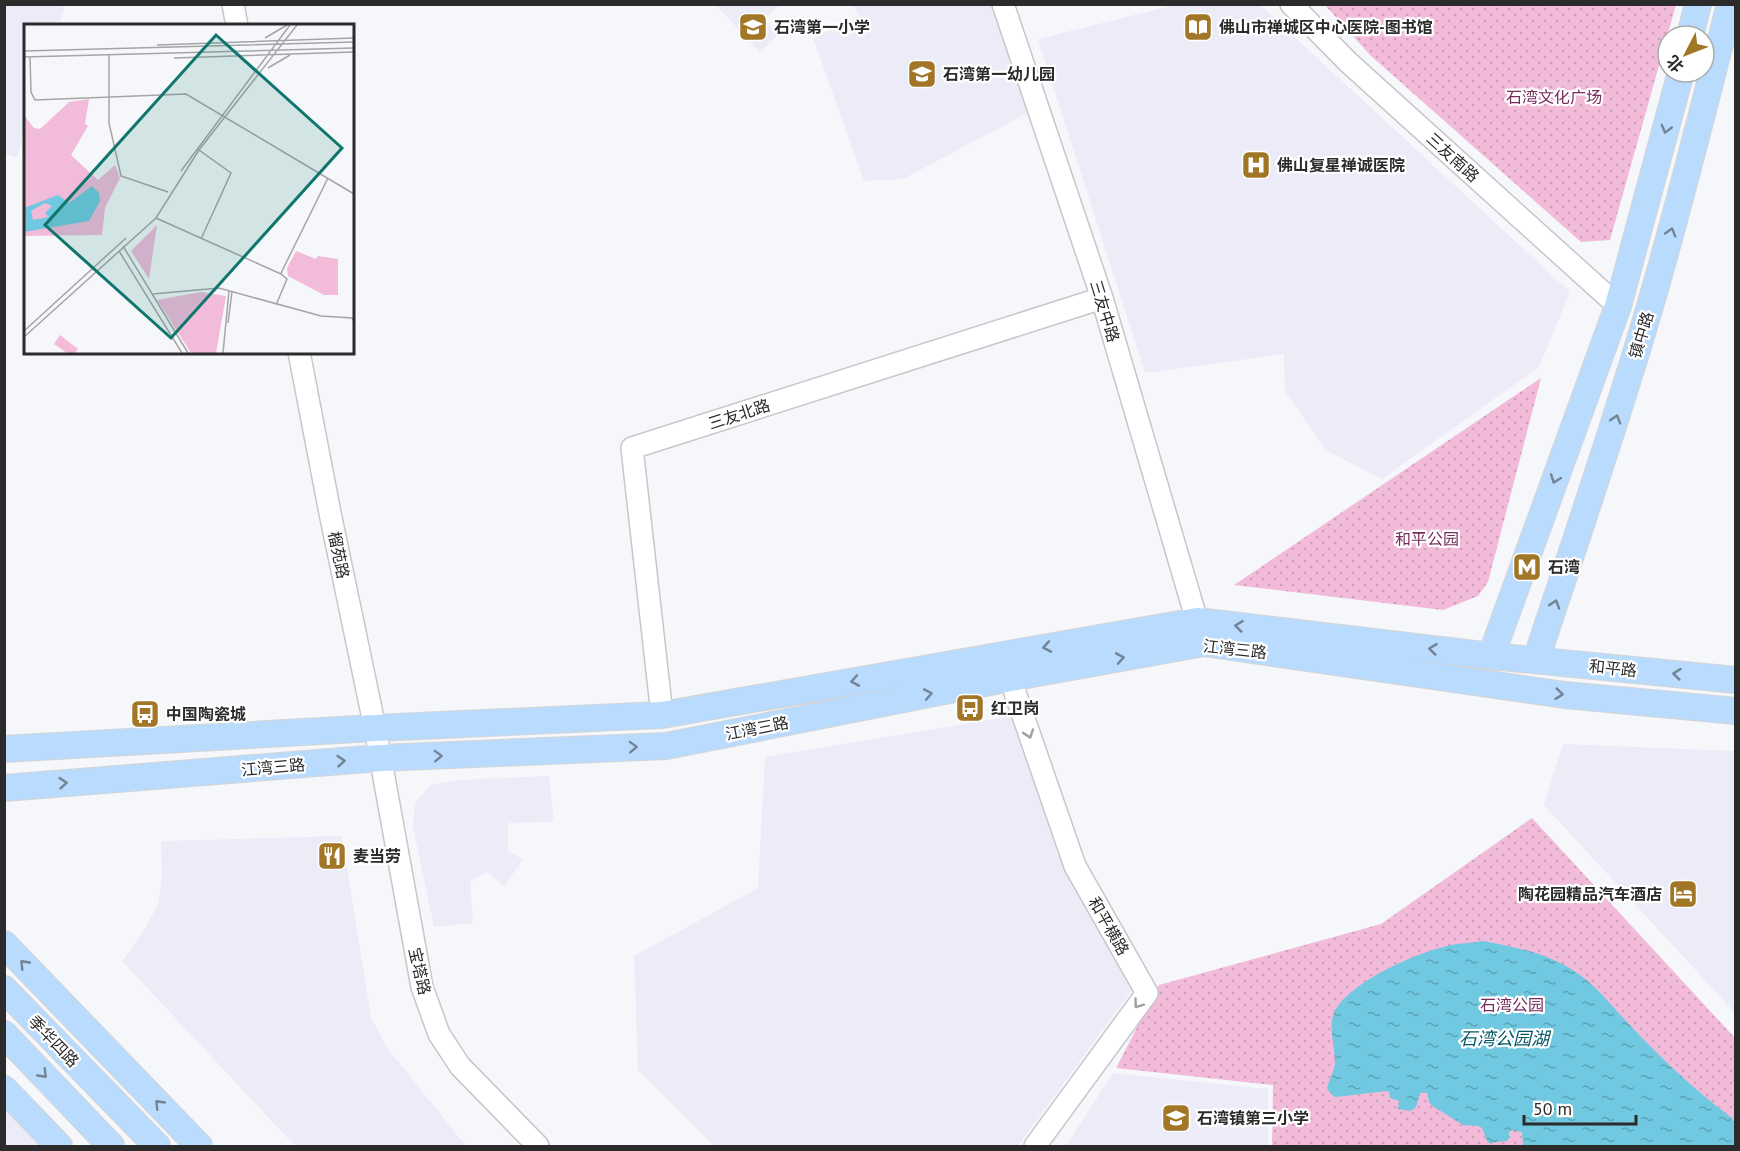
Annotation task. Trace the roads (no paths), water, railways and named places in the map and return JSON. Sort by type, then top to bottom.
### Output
[{"type":"main road","points":[[1693,24],[1698,4]]},
{"type":"main road","name":"镇中路","points":[[1536,660],[1609,441],[1647,315],[1672,229],[1730,4]]},
{"type":"main road","name":"镇中路","points":[[1491,656],[1618,306],[1678,84]]},
{"type":"main road","name":"江湾三路","points":[[4,749],[375,728],[662,715],[1197,621],[1491,656]]},
{"type":"main road","name":"江湾三路","points":[[9,789],[380,758],[666,746],[1010,678],[1204,643],[1501,686]]},
{"type":"main road","points":[[1491,656],[1501,686],[1536,660]]},
{"type":"main road","name":"和平路","points":[[1491,656],[1736,680]]},
{"type":"main road","name":"和平路","points":[[1501,686],[1565,695],[1736,711]]},
{"type":"main road","points":[[4,944],[199,1146]]},
{"type":"main road","name":"季华四路","points":[[4,989],[157,1146]]},
{"type":"main road","name":"季华四路","points":[[4,1034],[111,1146]]},
{"type":"main road","points":[[4,1089],[59,1146]]},
{"type":"street","points":[[233,4],[237,24]]},
{"type":"street","name":"三友中路","points":[[1003,4],[1102,298],[1197,621]]},
{"type":"street","name":"三友南路","points":[[1291,4],[1348,62],[1618,306]]},
{"type":"street","name":"三友北路","points":[[662,715],[632,448],[1102,298]]},
{"type":"street","name":"榴苑路","points":[[299,354],[380,758]]},
{"type":"street","name":"和平横路","points":[[1010,678],[1075,866],[1147,993],[1035,1146]]},
{"type":"street","name":"宝塔路","points":[[380,758],[422,987],[439,1034],[460,1066],[538,1146]]},
{"type":"water","name":"石湾公园湖","points":[[1483,941],[1542,955],[1581,976],[1664,1060],[1732,1118],[1735,1124],[1735,1146],[1523,1146],[1522,1132],[1511,1130],[1507,1141],[1488,1143],[1482,1128],[1463,1125],[1431,1105],[1427,1093],[1420,1093],[1416,1107],[1411,1111],[1398,1109],[1399,1101],[1390,1098],[1387,1091],[1335,1097],[1330,1093],[1327,1088],[1335,1062],[1333,1016],[1351,992],[1384,971],[1421,954],[1451,945]]},
{"type":"place","name":"石湾第一小学","points":[[753,27]]},
{"type":"place","name":"佛山市禅城区中心医院-图书馆","points":[[1198,27]]},
{"type":"place","name":"石湾第一幼儿园","points":[[922,74]]},
{"type":"place","name":"佛山复星禅诚医院","points":[[1256,165]]},
{"type":"place","name":"石湾","points":[[1527,567]]},
{"type":"place","name":"红卫岗","points":[[970,708]]},
{"type":"place","name":"中国陶瓷城","points":[[145,714]]},
{"type":"place","name":"麦当劳","points":[[332,856]]},
{"type":"place","name":"陶花园精品汽车酒店","points":[[1683,894]]},
{"type":"place","name":"石湾镇第三小学","points":[[1176,1118]]},
{"type":"park label","name":"石湾文化广场","points":[[1554,97]]},
{"type":"park label","name":"和平公园","points":[[1427,539]]},
{"type":"park label","name":"石湾公园","points":[[1512,1005]]}]
